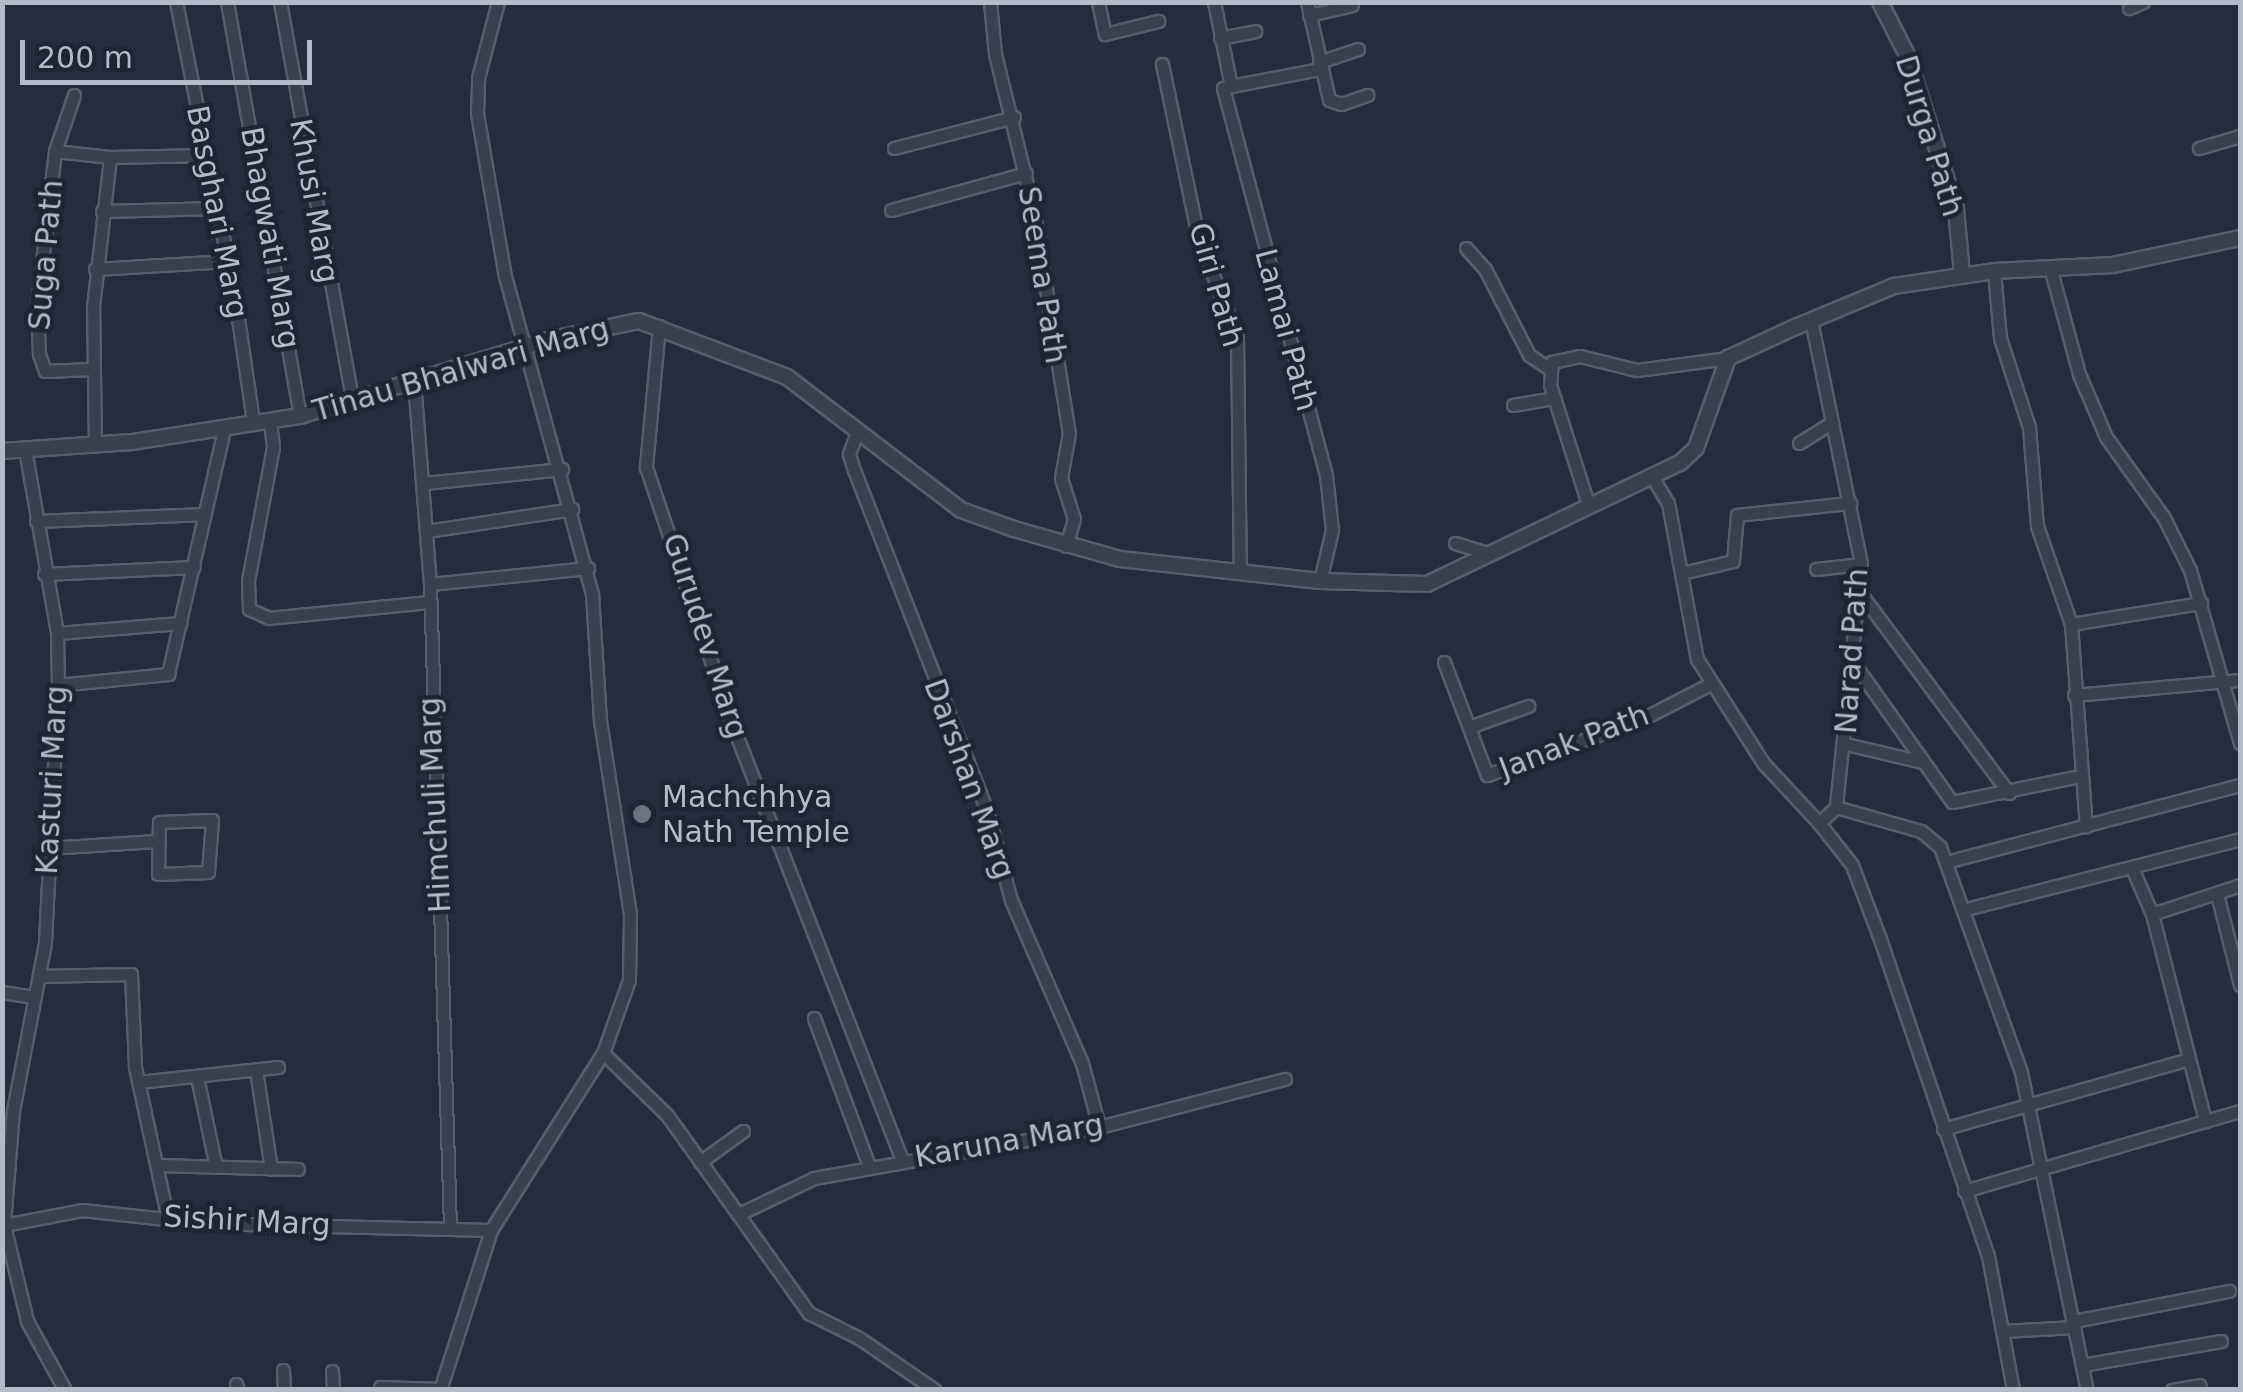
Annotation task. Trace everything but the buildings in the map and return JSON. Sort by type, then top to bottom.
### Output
[{"type":"street","name":"Basghari Marg","points":[[176,2],[228,260],[253,422]]},
{"type":"street","name":"Bhagwati Marg","points":[[227,2],[300,416]]},
{"type":"street","name":"Khusi Marg","points":[[280,2],[352,400]]},
{"type":"street","points":[[379,1370],[381,1388],[440,1389],[491,1230],[603,1053],[628,980],[630,914],[611,810],[588,568],[501,259],[477,113],[478,78],[498,2]]},
{"type":"street","name":"Seema Path","points":[[990,2],[996,54],[1026,173],[1069,434],[1061,478],[1074,519],[1066,546]]},
{"type":"street","points":[[1098,2],[1105,34],[1158,21]]},
{"type":"street","name":"Lamai Path","points":[[1214,2],[1231,86],[1224,88],[1326,474],[1332,530],[1320,580]]},
{"type":"street","name":"Durga Path","points":[[1880,2],[1908,57],[1956,209],[1962,274]]},
{"type":"street","points":[[2129,8],[2143,2]]},
{"type":"street","points":[[1352,5],[1308,9],[1330,100],[1341,104],[1368,95]]},
{"type":"street","points":[[1220,38],[1255,31]]},
{"type":"street","points":[[1231,86],[1320,66],[1358,50]]},
{"type":"street","name":"Giri Path","points":[[1162,64],[1198,236],[1237,336],[1240,569]]},
{"type":"street","name":"Suga Path","points":[[74,95],[55,152],[37,305],[40,366],[91,369]]},
{"type":"street","points":[[894,148],[1014,117]]},
{"type":"street","points":[[2200,148],[2240,136]]},
{"type":"street","points":[[55,152],[110,157],[208,156]]},
{"type":"street","points":[[95,444],[91,369],[96,269],[110,157]]},
{"type":"street","points":[[891,210],[1026,173]]},
{"type":"street","points":[[102,211],[218,208]]},
{"type":"street","points":[[1548,368],[1570,356],[1637,370],[1728,358],[1894,286],[1994,270],[2113,264],[2240,238]]},
{"type":"street","points":[[1466,248],[1485,269],[1528,355],[1548,368],[1588,507]]},
{"type":"street","points":[[96,269],[228,260]]},
{"type":"street","points":[[2050,267],[2079,374],[2106,437],[2172,531],[2201,602],[2240,743]]},
{"type":"street","points":[[1994,270],[1998,330],[2030,427],[2037,526],[2071,624],[2086,826]]},
{"type":"street","name":"Narad Path","points":[[1811,320],[1861,564],[1855,666],[1836,807]]},
{"type":"street","name":"Tinau Bhalwari Marg","points":[[2,450],[95,444],[300,416],[525,347],[598,327],[639,322],[659,326],[787,377],[961,510],[1066,546],[1120,559],[1320,580],[1427,584],[1654,480],[1696,448],[1728,358]]},
{"type":"street","name":"Gurudev Marg","points":[[659,326],[646,467],[732,724],[902,1160]]},
{"type":"street","name":"Himchuli Marg","points":[[414,381],[430,584],[450,1229]]},
{"type":"street","points":[[1513,406],[1554,398]]},
{"type":"street","points":[[270,422],[273,447],[248,582],[249,609],[269,618],[428,602]]},
{"type":"street","points":[[1798,442],[1831,422]]},
{"type":"street","points":[[58,685],[168,674],[224,429]]},
{"type":"street","name":"Darshan Marg","points":[[858,430],[849,454],[854,470],[987,810],[1012,900],[1082,1062],[1100,1127]]},
{"type":"street","name":"Kasturi Marg","points":[[25,449],[57,633],[58,685],[40,976],[8,1114],[4,1225],[28,1321],[66,1390]]},
{"type":"street","points":[[424,483],[562,469]]},
{"type":"street","points":[[1654,480],[1668,503],[1682,573],[1687,629],[1710,684],[1764,764],[1852,865],[1995,1282],[2013,1390]]},
{"type":"street","points":[[1682,573],[1733,561],[1736,515],[1850,503]]},
{"type":"street","points":[[427,531],[572,510]]},
{"type":"street","points":[[36,522],[206,514]]},
{"type":"street","points":[[1454,544],[1488,553]]},
{"type":"street","points":[[1816,569],[1861,564]]},
{"type":"street","points":[[44,574],[194,568]]},
{"type":"street","points":[[430,584],[588,568]]},
{"type":"street","points":[[1861,594],[2008,794]]},
{"type":"street","points":[[2071,624],[2201,602]]},
{"type":"street","points":[[57,633],[181,623]]},
{"type":"street","name":"Janak Path","points":[[1444,662],[1482,770],[1495,776],[1663,708],[1710,684]]},
{"type":"street","points":[[1855,666],[1956,804],[2080,776]]},
{"type":"street","points":[[2074,695],[2240,680]]},
{"type":"street","points":[[1469,727],[1528,706]]},
{"type":"street","points":[[1846,744],[1923,762]]},
{"type":"street","points":[[1946,862],[2240,785]]},
{"type":"street","points":[[1819,823],[1836,807],[1921,831],[1946,862],[1966,909],[2030,1106],[2087,1390]]},
{"type":"street","points":[[163,821],[216,825],[212,866],[202,875],[158,874],[156,841],[163,821]]},
{"type":"street","points":[[1966,909],[2240,839]]},
{"type":"street","points":[[48,848],[156,841]]},
{"type":"street","points":[[2132,868],[2152,914],[2204,1122]]},
{"type":"street","points":[[2152,914],[2240,885]]},
{"type":"street","points":[[2218,894],[2240,985]]},
{"type":"street","points":[[40,976],[131,974],[138,1082],[168,1219]]},
{"type":"street","points":[[2,992],[34,997]]},
{"type":"street","points":[[814,1018],[868,1166]]},
{"type":"street","points":[[603,1053],[667,1115],[809,1313],[859,1338],[934,1390]]},
{"type":"street","points":[[1943,1129],[2186,1060]]},
{"type":"street","points":[[138,1082],[278,1067]]},
{"type":"street","points":[[256,1070],[272,1168]]},
{"type":"street","points":[[197,1077],[216,1167]]},
{"type":"street","name":"Karuna Marg","points":[[739,1214],[788,1187],[868,1166],[1100,1127],[1284,1079]]},
{"type":"street","points":[[1964,1191],[2240,1111]]},
{"type":"street","points":[[700,1162],[743,1131]]},
{"type":"street","points":[[158,1166],[298,1169]]},
{"type":"street","name":"Sishir Marg","points":[[4,1225],[82,1210],[168,1219],[491,1230]]},
{"type":"street","points":[[2002,1331],[2074,1324],[2229,1291]]},
{"type":"street","points":[[2082,1365],[2221,1341]]},
{"type":"street","points":[[283,1370],[284,1390]]},
{"type":"street","points":[[332,1371],[333,1390]]},
{"type":"street","points":[[2172,1390],[2200,1385]]},
{"type":"place","name":"Machchhya Nath Temple","points":[[642,814]]}]
